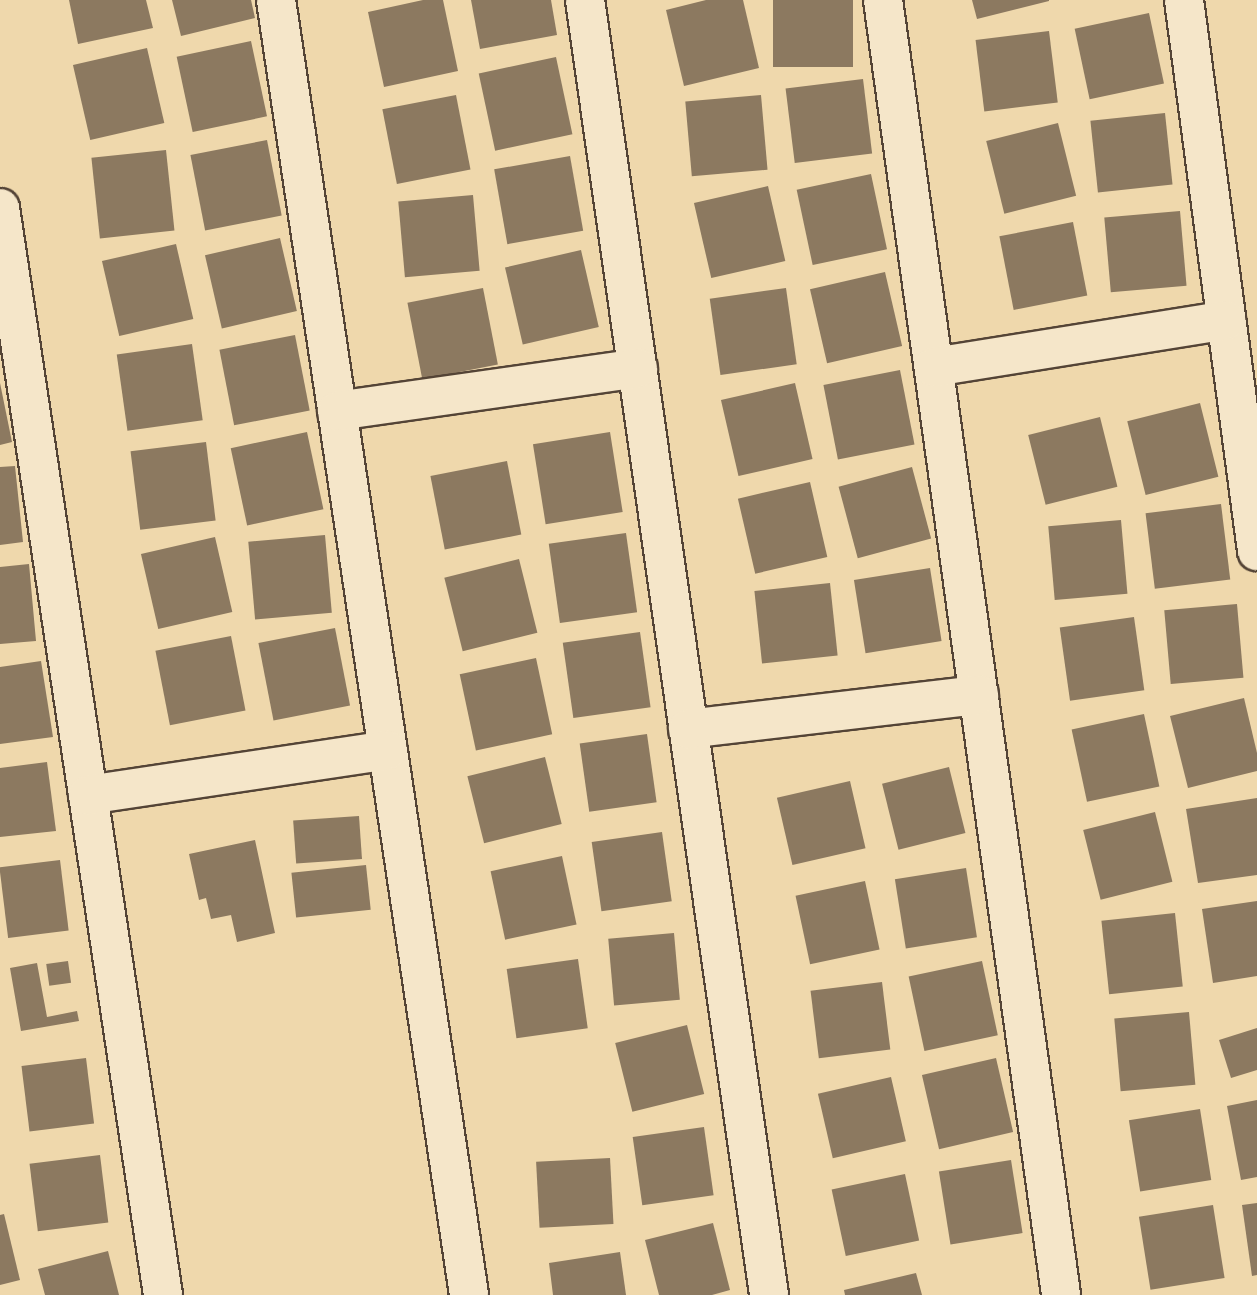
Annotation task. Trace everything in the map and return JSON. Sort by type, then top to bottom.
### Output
[{"type":"street","points":[[276,0],[469,1295]]},
{"type":"street","points":[[585,0],[769,1295]]},
{"type":"street","points":[[883,0],[1061,1295]]},
{"type":"street","points":[[1184,0],[1257,551]]},
{"type":"street","points":[[0,208],[6,283],[88,795],[163,1295]]},
{"type":"street","points":[[934,367],[1226,320]]},
{"type":"street","points":[[337,411],[638,368]]},
{"type":"street","points":[[688,729],[979,695]]},
{"type":"street","points":[[88,795],[388,750]]},
{"type":"building","points":[[69,0],[146,0],[153,28],[78,44]]},
{"type":"building","points":[[172,0],[251,0],[255,18],[181,36]]},
{"type":"building","points":[[423,0],[443,0],[458,71],[384,87],[368,12]]},
{"type":"building","points":[[471,0],[551,0],[557,35],[480,49]]},
{"type":"building","points":[[706,0],[743,0],[759,68],[684,86],[666,10]]},
{"type":"building","points":[[773,0],[853,0],[853,67],[773,67]]},
{"type":"building","points":[[972,0],[1049,0],[1049,1],[977,19]]},
{"type":"building","points":[[1149,13],[1164,83],[1090,99],[1075,29]]},
{"type":"building","points":[[1049,31],[1058,102],[984,111],[976,40]]},
{"type":"building","points":[[251,41],[267,116],[193,132],[177,57]]},
{"type":"building","points":[[147,48],[164,123],[90,140],[73,65]]},
{"type":"building","points":[[556,57],[572,134],[495,151],[479,73]]},
{"type":"building","points":[[863,79],[872,153],[795,163],[786,89]]},
{"type":"building","points":[[456,95],[471,170],[397,184],[382,109]]},
{"type":"building","points":[[761,95],[768,170],[692,176],[685,102]]},
{"type":"building","points":[[1165,113],[1173,185],[1098,192],[1090,121]]},
{"type":"building","points":[[1058,123],[1076,196],[1004,214],[986,141]]},
{"type":"building","points":[[267,140],[282,216],[205,230],[190,155]]},
{"type":"building","points":[[166,150],[174,231],[100,238],[91,158]]},
{"type":"building","points":[[570,156],[583,231],[507,244],[494,169]]},
{"type":"building","points":[[871,174],[887,249],[813,265],[797,190]]},
{"type":"building","points":[[768,186],[785,261],[711,278],[694,203]]},
{"type":"building","points":[[473,195],[480,271],[405,277],[398,202]]},
{"type":"building","points":[[1180,211],[1187,286],[1111,292],[1104,218]]},
{"type":"building","points":[[1073,222],[1087,296],[1014,310],[999,236]]},
{"type":"building","points":[[280,238],[297,311],[222,328],[205,255]]},
{"type":"building","points":[[176,244],[193,319],[119,336],[102,261]]},
{"type":"building","points":[[581,250],[599,327],[523,345],[505,268]]},
{"type":"building","points":[[885,272],[902,346],[827,363],[810,289]]},
{"type":"building","points":[[483,288],[498,365],[422,379],[407,303]]},
{"type":"building","points":[[786,288],[797,364],[720,375],[710,299]]},
{"type":"building","points":[[295,335],[310,411],[234,425],[219,350]]},
{"type":"building","points":[[192,344],[203,420],[127,431],[117,355]]},
{"type":"building","points":[[900,370],[915,445],[838,459],[823,385]]},
{"type":"building","points":[[0,383],[12,442],[0,445]]},
{"type":"building","points":[[795,383],[813,459],[738,476],[721,400]]},
{"type":"building","points":[[1200,403],[1218,477],[1146,495],[1127,421]]},
{"type":"building","points":[[1100,417],[1117,487],[1046,505],[1028,435]]},
{"type":"building","points":[[307,432],[323,509],[247,525],[231,448]]},
{"type":"building","points":[[610,432],[623,512],[546,524],[533,444]]},
{"type":"building","points":[[206,442],[216,520],[140,530],[131,451]]},
{"type":"building","points":[[507,461],[521,535],[445,550],[430,476]]},
{"type":"building","points":[[15,466],[23,542],[0,545],[0,467]]},
{"type":"building","points":[[912,467],[931,538],[858,558],[839,487]]},
{"type":"building","points":[[810,482],[827,557],[755,574],[738,499]]},
{"type":"building","points":[[1221,504],[1230,579],[1155,589],[1146,513]]},
{"type":"building","points":[[1121,520],[1127,594],[1055,600],[1048,526]]},
{"type":"building","points":[[626,533],[637,612],[560,623],[549,544]]},
{"type":"building","points":[[325,535],[332,613],[255,619],[248,542]]},
{"type":"building","points":[[215,537],[232,612],[158,629],[141,554]]},
{"type":"building","points":[[519,559],[537,633],[463,651],[444,578]]},
{"type":"building","points":[[29,564],[36,641],[0,644],[0,567]]},
{"type":"building","points":[[930,568],[942,641],[866,653],[854,580]]},
{"type":"building","points":[[830,583],[838,656],[762,664],[754,591]]},
{"type":"building","points":[[1237,604],[1243,678],[1171,684],[1164,610]]},
{"type":"building","points":[[1134,617],[1144,690],[1070,701],[1060,627]]},
{"type":"building","points":[[335,628],[350,706],[274,720],[258,643]]},
{"type":"building","points":[[640,632],[651,707],[573,718],[563,643]]},
{"type":"building","points":[[231,636],[246,711],[170,725],[155,651]]},
{"type":"building","points":[[536,658],[552,734],[476,751],[460,674]]},
{"type":"building","points":[[41,661],[53,737],[0,744],[0,667]]},
{"type":"building","points":[[1244,698],[1257,753],[1257,771],[1188,788],[1170,716]]},
{"type":"building","points":[[1144,714],[1159,786],[1087,802],[1072,729]]},
{"type":"building","points":[[647,734],[657,802],[589,812],[580,743]]},
{"type":"building","points":[[545,757],[562,824],[484,843],[467,776]]},
{"type":"building","points":[[47,762],[56,831],[0,837],[0,768]]},
{"type":"building","points":[[949,767],[965,833],[899,850],[882,784]]},
{"type":"building","points":[[850,781],[866,848],[792,865],[777,798]]},
{"type":"building","points":[[1257,798],[1257,875],[1198,883],[1186,809]]},
{"type":"building","points":[[1155,812],[1172,882],[1101,900],[1083,830]]},
{"type":"building","points":[[359,816],[362,859],[296,863],[293,821]]},
{"type":"building","points":[[662,832],[672,901],[601,911],[592,842]]},
{"type":"building","points":[[255,840],[275,933],[237,942],[231,915],[211,919],[206,898],[199,900],[189,854]]},
{"type":"building","points":[[562,856],[577,924],[505,940],[491,871]]},
{"type":"building","points":[[60,860],[69,930],[8,938],[0,867]]},
{"type":"building","points":[[366,865],[371,910],[296,918],[291,873]]},
{"type":"building","points":[[966,868],[977,937],[906,948],[895,879]]},
{"type":"building","points":[[865,881],[880,949],[810,964],[796,896]]},
{"type":"building","points":[[1257,901],[1257,976],[1213,983],[1202,909]]},
{"type":"building","points":[[1175,913],[1183,987],[1109,994],[1101,921]]},
{"type":"building","points":[[674,933],[680,1000],[614,1005],[608,939]]},
{"type":"building","points":[[578,959],[588,1028],[516,1038],[507,969]]},
{"type":"building","points":[[68,961],[71,983],[49,986],[46,964]]},
{"type":"building","points":[[982,961],[998,1035],[924,1051],[909,977]]},
{"type":"building","points":[[37,963],[47,1017],[77,1011],[79,1021],[21,1031],[10,968]]},
{"type":"building","points":[[882,982],[890,1049],[819,1058],[811,991]]},
{"type":"building","points":[[1189,1012],[1195,1085],[1121,1091],[1114,1019]]},
{"type":"building","points":[[687,1025],[704,1094],[632,1112],[615,1043]]},
{"type":"building","points":[[1257,1028],[1257,1070],[1231,1078],[1219,1040]]},
{"type":"building","points":[[86,1058],[94,1124],[30,1131],[21,1066]]},
{"type":"building","points":[[996,1058],[1013,1132],[939,1149],[922,1075]]},
{"type":"building","points":[[891,1077],[906,1141],[833,1158],[818,1094]]},
{"type":"building","points":[[1257,1100],[1257,1177],[1241,1180],[1227,1106]]},
{"type":"building","points":[[1200,1109],[1211,1180],[1140,1191],[1129,1120]]},
{"type":"building","points":[[704,1127],[714,1195],[642,1205],[633,1137]]},
{"type":"building","points":[[100,1155],[108,1222],[38,1231],[30,1164]]},
{"type":"building","points":[[610,1158],[613,1224],[540,1228],[536,1162]]},
{"type":"building","points":[[1011,1160],[1023,1233],[950,1245],[939,1171]]},
{"type":"building","points":[[905,1174],[919,1241],[846,1256],[832,1190]]},
{"type":"building","points":[[1257,1203],[1257,1275],[1252,1276],[1242,1205]]},
{"type":"building","points":[[1213,1205],[1225,1278],[1150,1290],[1139,1217]]},
{"type":"building","points":[[4,1214],[20,1280],[0,1285],[0,1215]]},
{"type":"building","points":[[713,1223],[730,1290],[712,1295],[659,1295],[645,1240]]},
{"type":"building","points":[[108,1251],[119,1295],[45,1295],[38,1269]]},
{"type":"building","points":[[620,1252],[626,1295],[553,1295],[549,1263]]},
{"type":"building","points":[[916,1273],[922,1295],[845,1295],[844,1290]]}]
